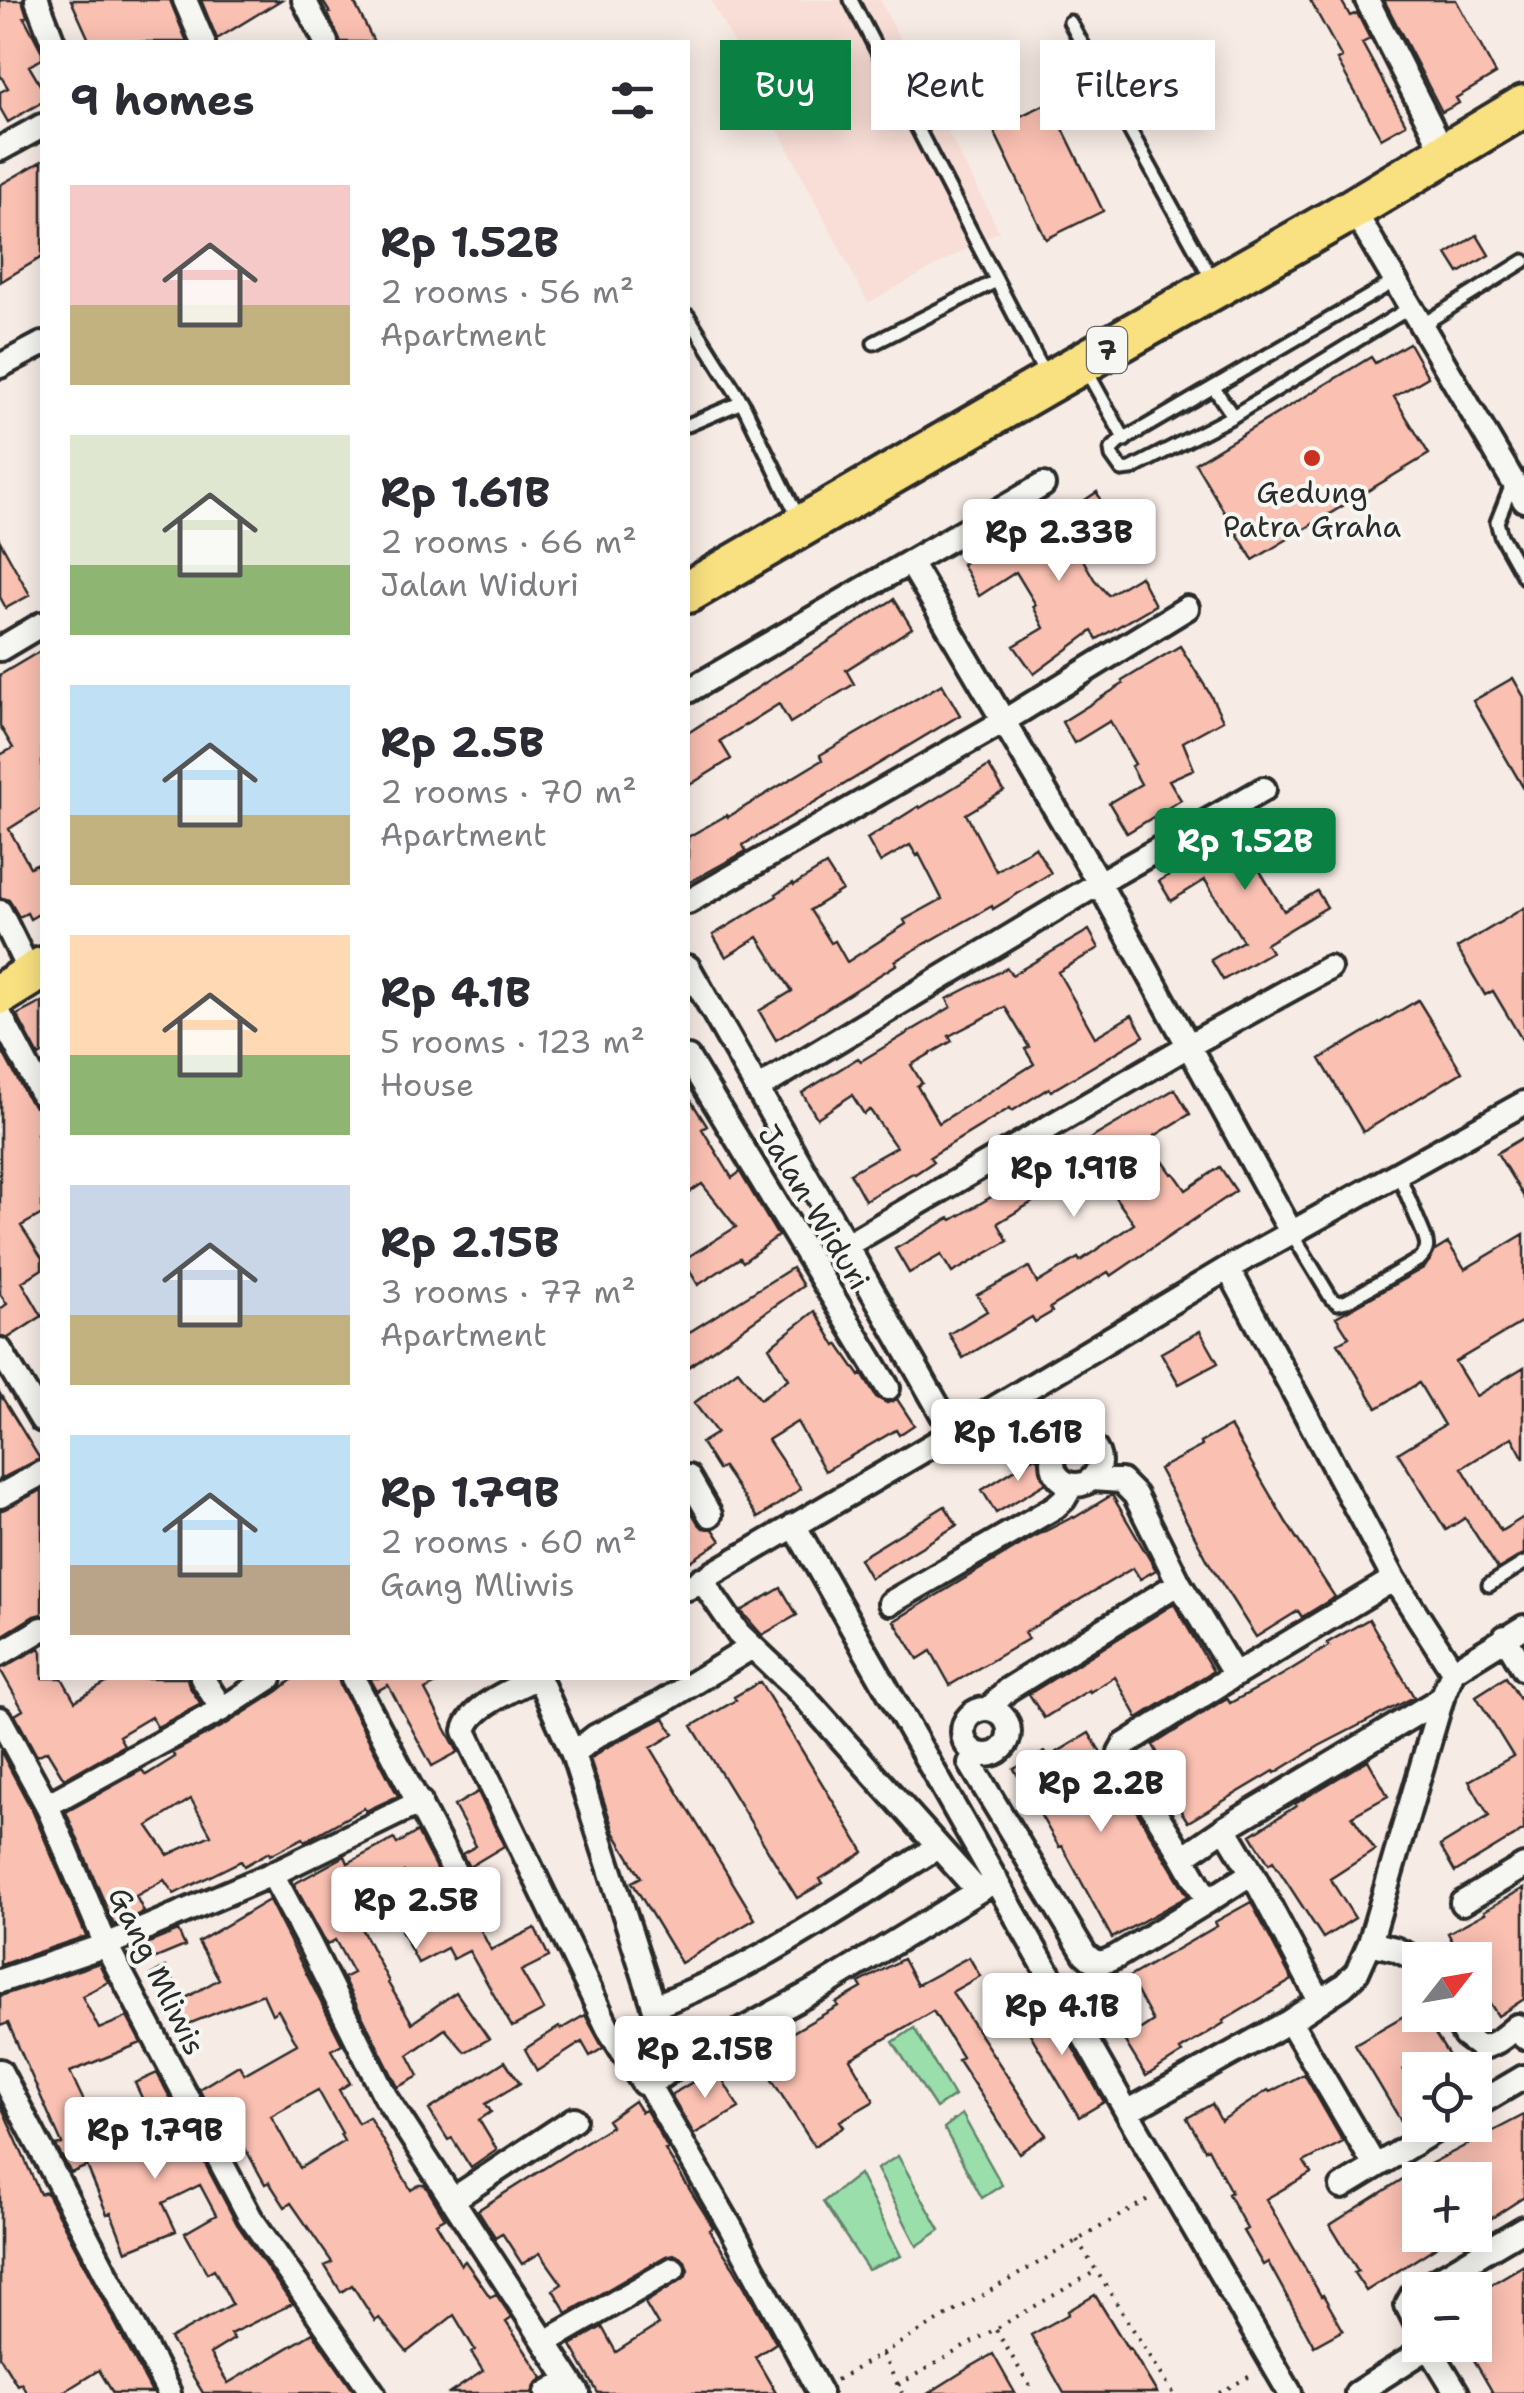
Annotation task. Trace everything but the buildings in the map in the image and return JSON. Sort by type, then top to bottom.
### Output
[{"type":"highway","name":"7","points":[[690,591],[1353,210],[1524,106]]},
{"type":"street","points":[[184,0],[202,40]]},
{"type":"street","points":[[304,0],[325,40]]},
{"type":"street","points":[[1367,0],[1446,154]]},
{"type":"street","points":[[40,1],[51,40]]},
{"type":"street","points":[[0,149],[40,127]]},
{"type":"street","points":[[1353,210],[1519,491]]},
{"type":"street","points":[[0,366],[40,345]]},
{"type":"street","points":[[690,690],[1042,485]]},
{"type":"street","points":[[910,562],[1099,883],[1291,1232]]},
{"type":"street","points":[[690,901],[1004,721],[1187,608]]},
{"type":"street","points":[[0,649],[40,625]]},
{"type":"street","points":[[757,1089],[1099,883],[1264,789]]},
{"type":"street","points":[[0,912],[24,979]]},
{"type":"street","points":[[845,1246],[1329,968]]},
{"type":"street","points":[[690,971],[953,1433]]},
{"type":"street","points":[[0,1014],[40,1090]]},
{"type":"street","name":"Jalan Widuri","points":[[690,1061],[888,1388]]},
{"type":"street","points":[[987,1885],[938,1847],[797,1689],[752,1647],[694,1583],[1228,1268],[1524,1102]]},
{"type":"street","points":[[1228,1268],[1394,1579],[1453,1671]]},
{"type":"street","points":[[0,1350],[40,1417]]},
{"type":"street","points":[[1013,1397],[1036,1436],[1054,1453]]},
{"type":"street","points":[[890,1603],[1055,1507],[1082,1482],[1098,1470],[1096,1450],[1080,1438],[1060,1444],[1054,1453],[1056,1473],[1063,1481],[1082,1482],[1121,1481],[1130,1488],[1235,1675]]},
{"type":"street","points":[[0,1496],[40,1474]]},
{"type":"street","points":[[690,1480],[710,1515]]},
{"type":"street","points":[[794,1525],[942,1787],[987,1885],[1171,2186],[1290,2393]]},
{"type":"street","points":[[1208,1901],[1128,1770],[1121,1748],[1394,1579]]},
{"type":"street","points":[[989,1709],[1007,1690],[1180,1583]]},
{"type":"street","points":[[0,1654],[40,1630]]},
{"type":"street","points":[[1126,2112],[1290,2021],[1343,1986],[1357,1972],[1370,1943],[1453,1671],[1514,1632],[1524,1669]]},
{"type":"street","points":[[573,1754],[596,1736],[659,1704],[752,1647]]},
{"type":"street","points":[[203,1680],[222,1709]]},
{"type":"street","points":[[47,1805],[222,1709],[267,1680]]},
{"type":"street","points":[[354,1680],[473,1907]]},
{"type":"street","points":[[533,1680],[477,1710],[465,1731],[608,2028],[638,2078],[648,2084],[819,2391]]},
{"type":"street","points":[[538,1680],[573,1754],[654,2006],[678,2065]]},
{"type":"street","points":[[1182,1857],[1442,1698]]},
{"type":"street","points":[[972,1757],[994,1754],[1008,1740],[1006,1720],[999,1713],[979,1710],[970,1716],[964,1724],[966,1744],[972,1757],[1084,1954],[1093,1962],[1116,1958],[1252,1873]]},
{"type":"street","name":"Gang Mliwis","points":[[0,1719],[47,1805],[106,1944],[250,2218],[372,2393]]},
{"type":"street","points":[[942,1787],[966,1769],[972,1757]]},
{"type":"street","points":[[0,1981],[106,1944],[272,1874],[420,1802]]},
{"type":"street","points":[[1225,1828],[1320,2001]]},
{"type":"street","points":[[654,2006],[770,1950],[938,1847]]},
{"type":"street","points":[[1462,1903],[1524,1866]]},
{"type":"street","points":[[272,1874],[385,2096],[573,2386],[546,2393]]},
{"type":"street","points":[[648,2084],[824,1986],[987,1885]]},
{"type":"street","points":[[1370,1943],[1402,1952]]},
{"type":"street","points":[[1290,2021],[1376,2166]]},
{"type":"street","points":[[1463,2032],[1480,2047],[1522,2029]]},
{"type":"street","points":[[0,2071],[168,2393]]},
{"type":"street","points":[[1492,2096],[1524,2077]]},
{"type":"street","points":[[452,2200],[574,2118]]},
{"type":"street","points":[[1342,2187],[1416,2142]]},
{"type":"street","points":[[1451,2272],[1524,2228]]},
{"type":"street","points":[[546,2342],[672,2269]]},
{"type":"street","points":[[1357,2393],[1402,2359]]},
{"type":"street","points":[[1438,2362],[1456,2393]]},
{"type":"lane","points":[[851,0],[996,280],[1066,373],[1125,440]]},
{"type":"lane","points":[[1070,22],[1216,287]]},
{"type":"lane","points":[[1395,281],[1125,440],[1111,450],[1112,456],[1122,470],[1132,468],[1524,261]]},
{"type":"lane","points":[[874,344],[996,280]]},
{"type":"lane","points":[[690,319],[742,402],[802,525]]},
{"type":"lane","points":[[1214,388],[1233,416]]},
{"type":"lane","points":[[690,424],[742,402]]},
{"type":"lane","points":[[1519,491],[1497,526],[1524,577]]},
{"type":"lane","points":[[1291,1232],[1331,1298],[1347,1301],[1426,1253],[1424,1235],[1398,1173]]},
{"type":"lane","points":[[1489,1585],[1524,1564]]},
{"type":"path","points":[[819,2391],[1171,2186]]},
{"type":"path","points":[[1077,2240],[1173,2393]]},
{"type":"path","points":[[898,2385],[1096,2270]]},
{"type":"path","points":[[996,2330],[1034,2393]]},
{"type":"path","points":[[882,2354],[902,2393]]},
{"type":"path","points":[[1219,2393],[1273,2364]]},
{"type":"shaded area","points":[[711,0],[880,0],[901,40],[871,40],[871,130],[947,130],[999,231],[868,303],[778,130],[851,130],[851,40],[732,40]]},
{"type":"green space","points":[[914,2028],[954,2096],[936,2108],[893,2042]]},
{"type":"green space","points":[[962,2114],[1002,2185],[982,2198],[944,2128]]},
{"type":"green space","points":[[898,2156],[940,2230],[917,2246],[877,2169]]},
{"type":"green space","points":[[859,2174],[901,2256],[868,2270],[823,2202]]},
{"type":"place","name":"Gedung Patra Graha","points":[[1312,458]]}]
